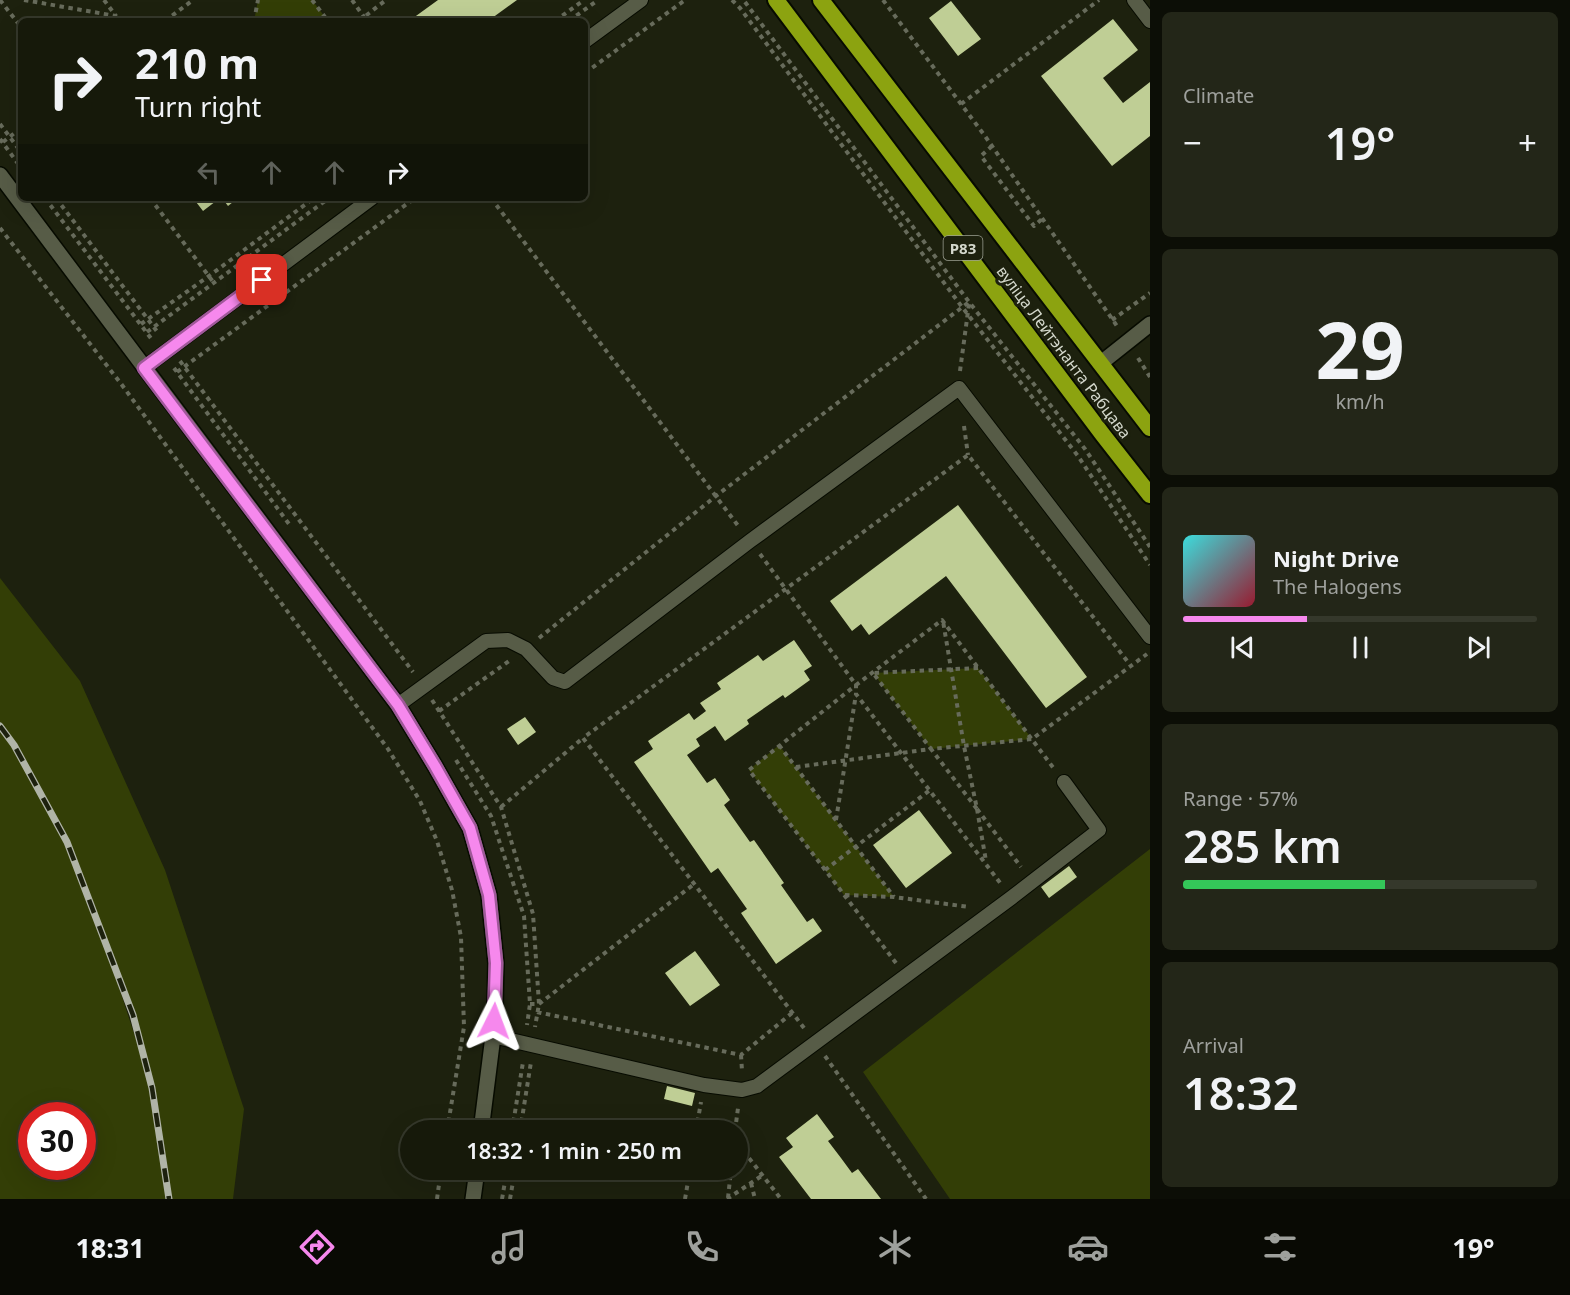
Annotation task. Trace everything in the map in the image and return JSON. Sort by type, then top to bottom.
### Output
[{"type":"highway","name":"вуліца Лейтэнанта Рабцава","points":[[776,0],[1150,495]]},
{"type":"highway","name":"вуліца Лейтэнанта Рабцава","points":[[821,0],[1150,428]]},
{"type":"street","points":[[0,175],[18,199]]},
{"type":"street","points":[[19,201],[398,705],[470,828],[489,895],[496,973],[493,1036],[482,1120]]},
{"type":"street","points":[[1101,363],[1150,324]]},
{"type":"street","points":[[473,1199],[476,1180]]},
{"type":"lane","points":[[588,39],[641,0]]},
{"type":"lane","points":[[1134,0],[1150,21]]},
{"type":"lane","points":[[144,368],[368,201]]},
{"type":"lane","points":[[398,705],[486,641],[508,640],[526,649],[553,678],[565,682],[750,541],[958,388],[1150,637]]},
{"type":"lane","points":[[493,1036],[704,1085],[742,1090],[757,1086],[1099,830],[1064,782]]},
{"type":"path","points":[[0,0],[18,23]]},
{"type":"path","points":[[24,0],[122,18]]},
{"type":"path","points":[[104,0],[116,16]]},
{"type":"path","points":[[171,18],[193,0]]},
{"type":"path","points":[[255,18],[258,0]]},
{"type":"path","points":[[312,0],[326,18]]},
{"type":"path","points":[[352,0],[364,16]]},
{"type":"path","points":[[362,18],[386,0]]},
{"type":"path","points":[[559,18],[584,0]]},
{"type":"path","points":[[573,18],[598,0]]},
{"type":"path","points":[[588,71],[685,0]]},
{"type":"path","points":[[732,0],[747,17],[962,307],[1078,456],[1150,565]]},
{"type":"path","points":[[883,0],[992,146],[1150,377]]},
{"type":"path","points":[[961,104],[1100,0]]},
{"type":"path","points":[[745,2],[969,302],[1085,449],[1150,547]]},
{"type":"path","points":[[0,124],[18,148]]},
{"type":"path","points":[[18,130],[1,141],[18,163]]},
{"type":"path","points":[[992,146],[981,156],[1034,226],[1042,219]]},
{"type":"path","points":[[152,201],[214,283]]},
{"type":"path","points":[[141,324],[310,201]]},
{"type":"path","points":[[147,332],[325,201]]},
{"type":"path","points":[[177,372],[411,201]]},
{"type":"path","points":[[493,201],[856,685],[836,820]]},
{"type":"path","points":[[0,228],[99,355],[388,749],[420,801],[440,851],[452,890],[461,937],[464,1027],[449,1120]]},
{"type":"path","points":[[1112,320],[1150,293]]},
{"type":"path","points":[[439,711],[526,649],[716,496],[969,302]]},
{"type":"path","points":[[99,355],[104,351]]},
{"type":"path","points":[[501,807],[584,738],[968,455],[1131,666]]},
{"type":"path","points":[[943,621],[1064,782]]},
{"type":"path","points":[[943,621],[987,864]]},
{"type":"path","points":[[906,975],[749,770],[856,685],[943,621]]},
{"type":"path","points":[[796,767],[931,749],[1032,739],[1150,652]]},
{"type":"path","points":[[873,673],[978,668]]},
{"type":"path","points":[[873,673],[1022,867],[1014,872]]},
{"type":"path","points":[[856,694],[1011,898]]},
{"type":"path","points":[[433,722],[442,716]]},
{"type":"path","points":[[584,738],[815,1042],[926,1199]]},
{"type":"path","points":[[779,745],[894,897]]},
{"type":"path","points":[[825,870],[930,790]]},
{"type":"path","points":[[1000,883],[1007,877]]},
{"type":"path","points":[[530,1004],[539,1004],[694,884]]},
{"type":"path","points":[[844,895],[894,897],[995,910]]},
{"type":"path","points":[[537,1012],[741,1055],[792,1013]]},
{"type":"path","points":[[698,1120],[704,1085]]},
{"type":"path","points":[[748,1156],[781,1199]]},
{"type":"path","points":[[727,1199],[763,1175]]},
{"type":"path","points":[[437,1199],[440,1180]]},
{"type":"path","points":[[502,1199],[505,1180]]},
{"type":"path","points":[[510,1199],[513,1180]]},
{"type":"path","points":[[685,1199],[688,1180]]},
{"type":"path","points":[[727,1199],[729,1180]]},
{"type":"path","points":[[751,1183],[755,1199]]},
{"type":"green space","points":[[258,0],[312,0],[326,18],[255,18]]},
{"type":"green space","points":[[0,578],[80,681],[165,870],[244,1109],[233,1199],[0,1199]],"holes":[[[109,957],[133,1015],[148,1074]]]},
{"type":"green space","points":[[978,668],[1032,739],[931,749],[873,673]]},
{"type":"green space","points":[[779,745],[894,897],[844,895],[749,770]]},
{"type":"green space","points":[[1150,849],[1150,1199],[950,1199],[863,1072]]},
{"type":"building","points":[[438,0],[517,0],[492,18],[413,18]]},
{"type":"building","points":[[951,1],[981,39],[958,56],[929,18]]},
{"type":"building","points":[[1113,19],[1138,50],[1103,78],[1123,103],[1150,82],[1150,136],[1112,166],[1041,76]]},
{"type":"building","points":[[195,201],[216,201],[203,211]]},
{"type":"building","points":[[224,201],[234,201],[228,206]]},
{"type":"building","points":[[958,505],[1087,677],[1046,708],[946,576],[869,635],[861,624],[852,631],[830,601]]},
{"type":"building","points":[[794,640],[812,666],[804,671],[810,680],[785,698],[783,695],[747,720],[749,724],[725,741],[715,726],[696,739],[700,746],[687,755],[707,783],[715,778],[730,800],[724,805],[750,842],[754,840],[784,883],[781,885],[807,922],[813,918],[822,931],[776,964],[741,913],[747,909],[718,868],[711,873],[634,762],[653,749],[648,741],[689,713],[694,720],[706,711],[700,703],[721,689],[717,683],[758,655],[763,661]]},
{"type":"building","points":[[525,717],[536,732],[518,745],[507,729]]},
{"type":"building","points":[[919,810],[952,853],[906,888],[873,845]]},
{"type":"building","points":[[1069,866],[1077,877],[1049,898],[1041,887]]},
{"type":"building","points":[[695,951],[720,985],[690,1006],[665,973]]},
{"type":"building","points":[[667,1086],[695,1093],[692,1106],[664,1099]]},
{"type":"building","points":[[817,1114],[834,1137],[828,1141],[852,1173],[858,1169],[881,1199],[811,1199],[779,1157],[793,1147],[786,1138]]},
{"type":"railway","points":[[0,726],[14,745],[67,842],[133,1015],[152,1088],[169,1199]]},
{"type":"route","points":[[262,280],[144,368],[398,705],[470,828],[489,895],[496,963],[494,1021]]}]
